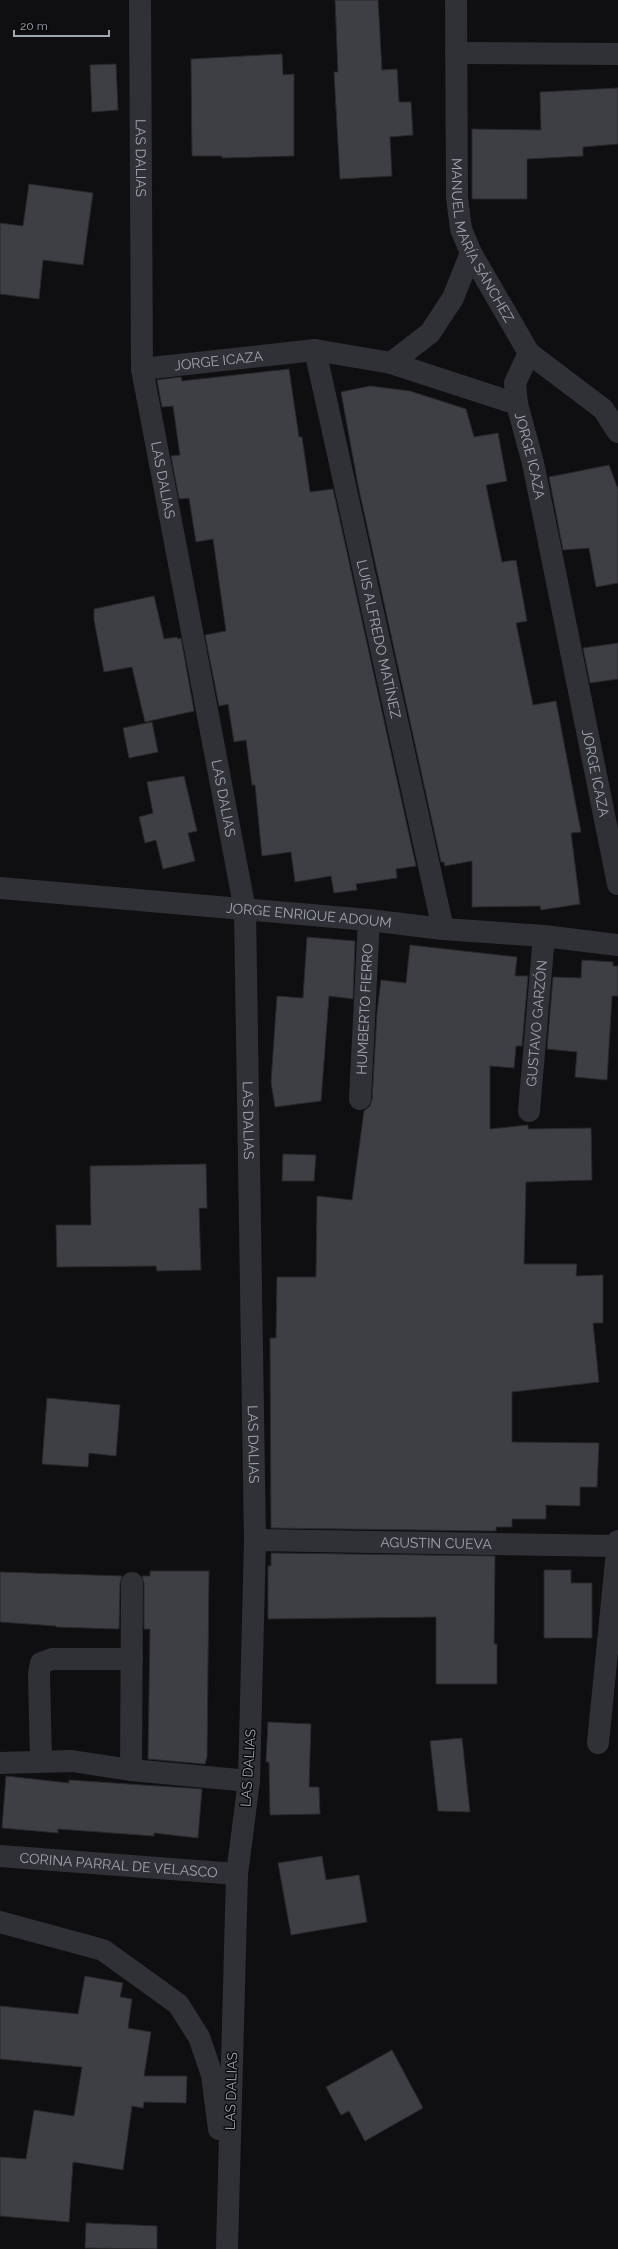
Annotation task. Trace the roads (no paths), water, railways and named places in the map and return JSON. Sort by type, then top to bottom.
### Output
[{"type":"street","name":"LAS DALIAS","points":[[140,0],[142,369],[244,910],[255,1540],[250,1781],[237,1874],[227,2249]]},
{"type":"street","name":"MANUEL MARÍA SÁNCHEZ","points":[[456,0],[457,197],[461,229],[471,253],[529,354],[603,410],[618,432]]},
{"type":"street","points":[[456,53],[618,54]]},
{"type":"street","points":[[391,363],[430,333],[452,298],[471,253]]},
{"type":"street","name":"JORGE ICAZA","points":[[142,369],[315,350],[391,363],[517,404],[533,463],[618,884]]},
{"type":"street","name":"LUIS ALFREDO MATÍNEZ","points":[[315,350],[443,929]]},
{"type":"street","points":[[517,404],[516,383],[529,354]]},
{"type":"street","name":"JORGE ENRIQUE ADOUM","points":[[0,888],[369,920],[443,929],[544,936],[618,946]]},
{"type":"street","name":"HUMBERTO FIERRO","points":[[360,1099],[369,920]]},
{"type":"street","name":"GUSTAVO GARZÓN","points":[[530,1111],[544,936]]},
{"type":"street","name":"AGUSTIN CUEVA","points":[[255,1540],[618,1546]]},
{"type":"street","points":[[598,1742],[618,1541]]},
{"type":"street","points":[[132,1583],[132,1770]]},
{"type":"street","points":[[40,1762],[40,1663],[52,1659],[132,1659]]},
{"type":"street","points":[[0,1763],[72,1761],[132,1770],[250,1781]]},
{"type":"street","name":"CORINA PARRAL DE VELASCO","points":[[0,1856],[237,1874]]},
{"type":"street","points":[[0,1922],[103,1950],[178,2004],[199,2037],[212,2075],[228,2203]]}]
